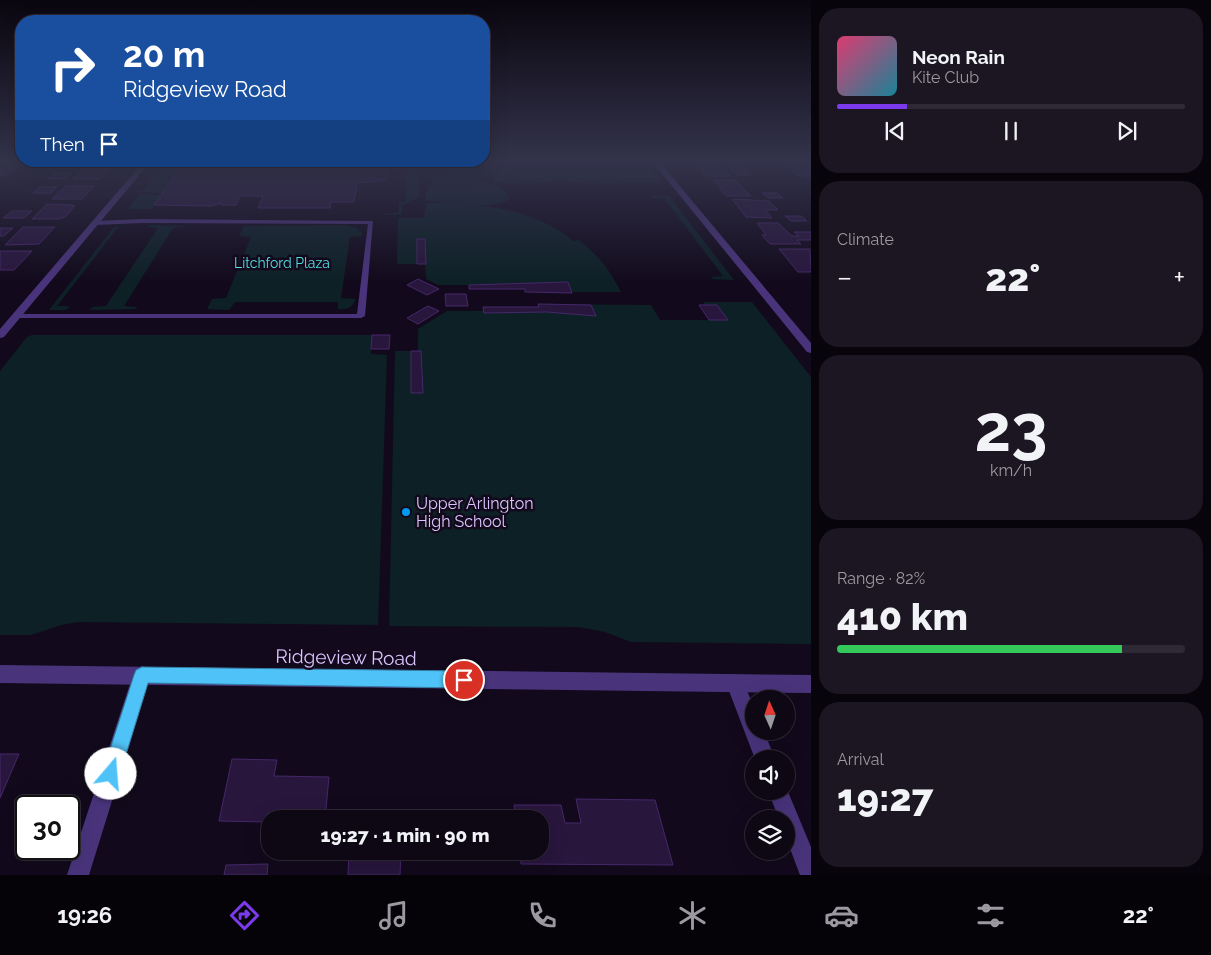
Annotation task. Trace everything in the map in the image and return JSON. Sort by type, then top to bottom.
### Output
[{"type":"street","points":[[0,335],[114,201]]},
{"type":"street","points":[[688,201],[811,350]]},
{"type":"street","name":"Ridgeview Road","points":[[0,674],[811,684]]},
{"type":"street","points":[[78,875],[142,675]]},
{"type":"street","points":[[735,683],[745,708]]},
{"type":"street","points":[[782,800],[811,874]]},
{"type":"lane","points":[[17,316],[361,316],[371,222],[95,223]]},
{"type":"green space","points":[[134,201],[157,201],[152,209],[128,209]]},
{"type":"green space","points":[[411,201],[402,205],[402,215],[382,215],[399,212],[399,202]]},
{"type":"green space","points":[[432,201],[505,201],[482,205]]},
{"type":"green space","points":[[666,201],[673,201],[734,280],[712,279],[712,277],[723,276]]},
{"type":"green space","points":[[426,204],[486,206],[523,214],[541,221],[573,241],[579,240],[586,246],[603,263],[621,292],[525,292],[524,289],[469,289],[469,285],[438,285],[426,279],[425,264],[397,264],[398,218],[424,218]]},
{"type":"green space","points":[[151,225],[186,226],[173,228],[124,306],[136,307],[137,309],[89,310],[93,307],[106,306],[158,228],[147,227]]},
{"type":"green space","name":"Litchford Plaza","points":[[344,225],[357,228],[363,234],[350,237],[341,298],[355,299],[349,308],[338,309],[338,302],[235,302],[229,310],[207,309],[212,299],[226,298],[251,237],[239,236],[244,226]]},
{"type":"green space","points":[[119,226],[57,306],[68,306],[69,308],[65,310],[49,310],[114,227]]},
{"type":"green space","points":[[703,302],[752,302],[811,377],[811,644],[631,642],[605,632],[579,627],[389,626],[395,351],[418,351],[418,329],[447,311],[483,311],[483,307],[538,307],[538,304],[651,305],[660,320],[727,320],[717,305],[705,305]]},
{"type":"green space","points":[[32,335],[372,335],[371,354],[387,355],[378,625],[78,622],[61,625],[31,635],[0,635],[0,371],[27,337]]},
{"type":"building","points":[[157,201],[238,201],[236,205],[221,205],[222,203],[211,206],[154,205]]},
{"type":"building","points":[[261,201],[354,201],[331,202],[330,208],[258,208]]},
{"type":"building","points":[[733,201],[769,201],[778,210],[765,210],[772,218],[746,217]]},
{"type":"building","points":[[47,204],[75,206],[65,217],[59,219],[32,219]]},
{"type":"building","points":[[12,211],[32,211],[24,218],[3,218]]},
{"type":"building","points":[[785,216],[801,216],[807,221],[791,221]]},
{"type":"building","points":[[757,223],[778,223],[792,236],[799,236],[794,232],[811,232],[811,240],[797,240],[801,244],[770,244],[762,235],[766,235]]},
{"type":"building","points":[[23,227],[55,227],[39,244],[5,245]]},
{"type":"building","points":[[0,228],[13,228],[4,236],[0,236]]},
{"type":"building","points":[[417,239],[425,239],[426,264],[417,264]]},
{"type":"building","points":[[779,249],[810,249],[811,272],[798,272]]},
{"type":"building","points":[[0,251],[32,251],[14,270],[0,270]]},
{"type":"building","points":[[418,279],[439,289],[427,295],[407,285]]},
{"type":"building","points":[[568,282],[572,293],[525,292],[525,289],[469,289],[469,285]]},
{"type":"building","points":[[445,294],[466,294],[468,306],[446,306]]},
{"type":"building","points":[[538,304],[591,305],[596,316],[547,312],[484,313],[483,307],[539,307]]},
{"type":"building","points":[[699,305],[717,305],[728,320],[709,320]]},
{"type":"building","points":[[428,306],[439,311],[418,324],[407,318]]},
{"type":"building","points":[[372,335],[390,335],[389,349],[371,349]]},
{"type":"building","points":[[411,351],[421,351],[423,393],[411,393]]},
{"type":"building","points":[[0,754],[19,754],[0,798]]},
{"type":"building","points":[[232,759],[277,760],[274,776],[329,777],[326,810],[261,810],[261,822],[219,821]]},
{"type":"building","points":[[576,799],[655,800],[673,865],[521,864],[521,860],[549,860],[549,810],[515,810],[514,805],[561,805],[565,823],[581,823]]},
{"type":"building","points":[[349,860],[401,860],[400,875],[348,875]]},
{"type":"building","points":[[268,864],[267,875],[224,875],[226,865]]},
{"type":"place","name":"Upper Arlington High School","points":[[406,512]]},
{"type":"route","points":[[111,774],[142,675],[464,680]]}]
